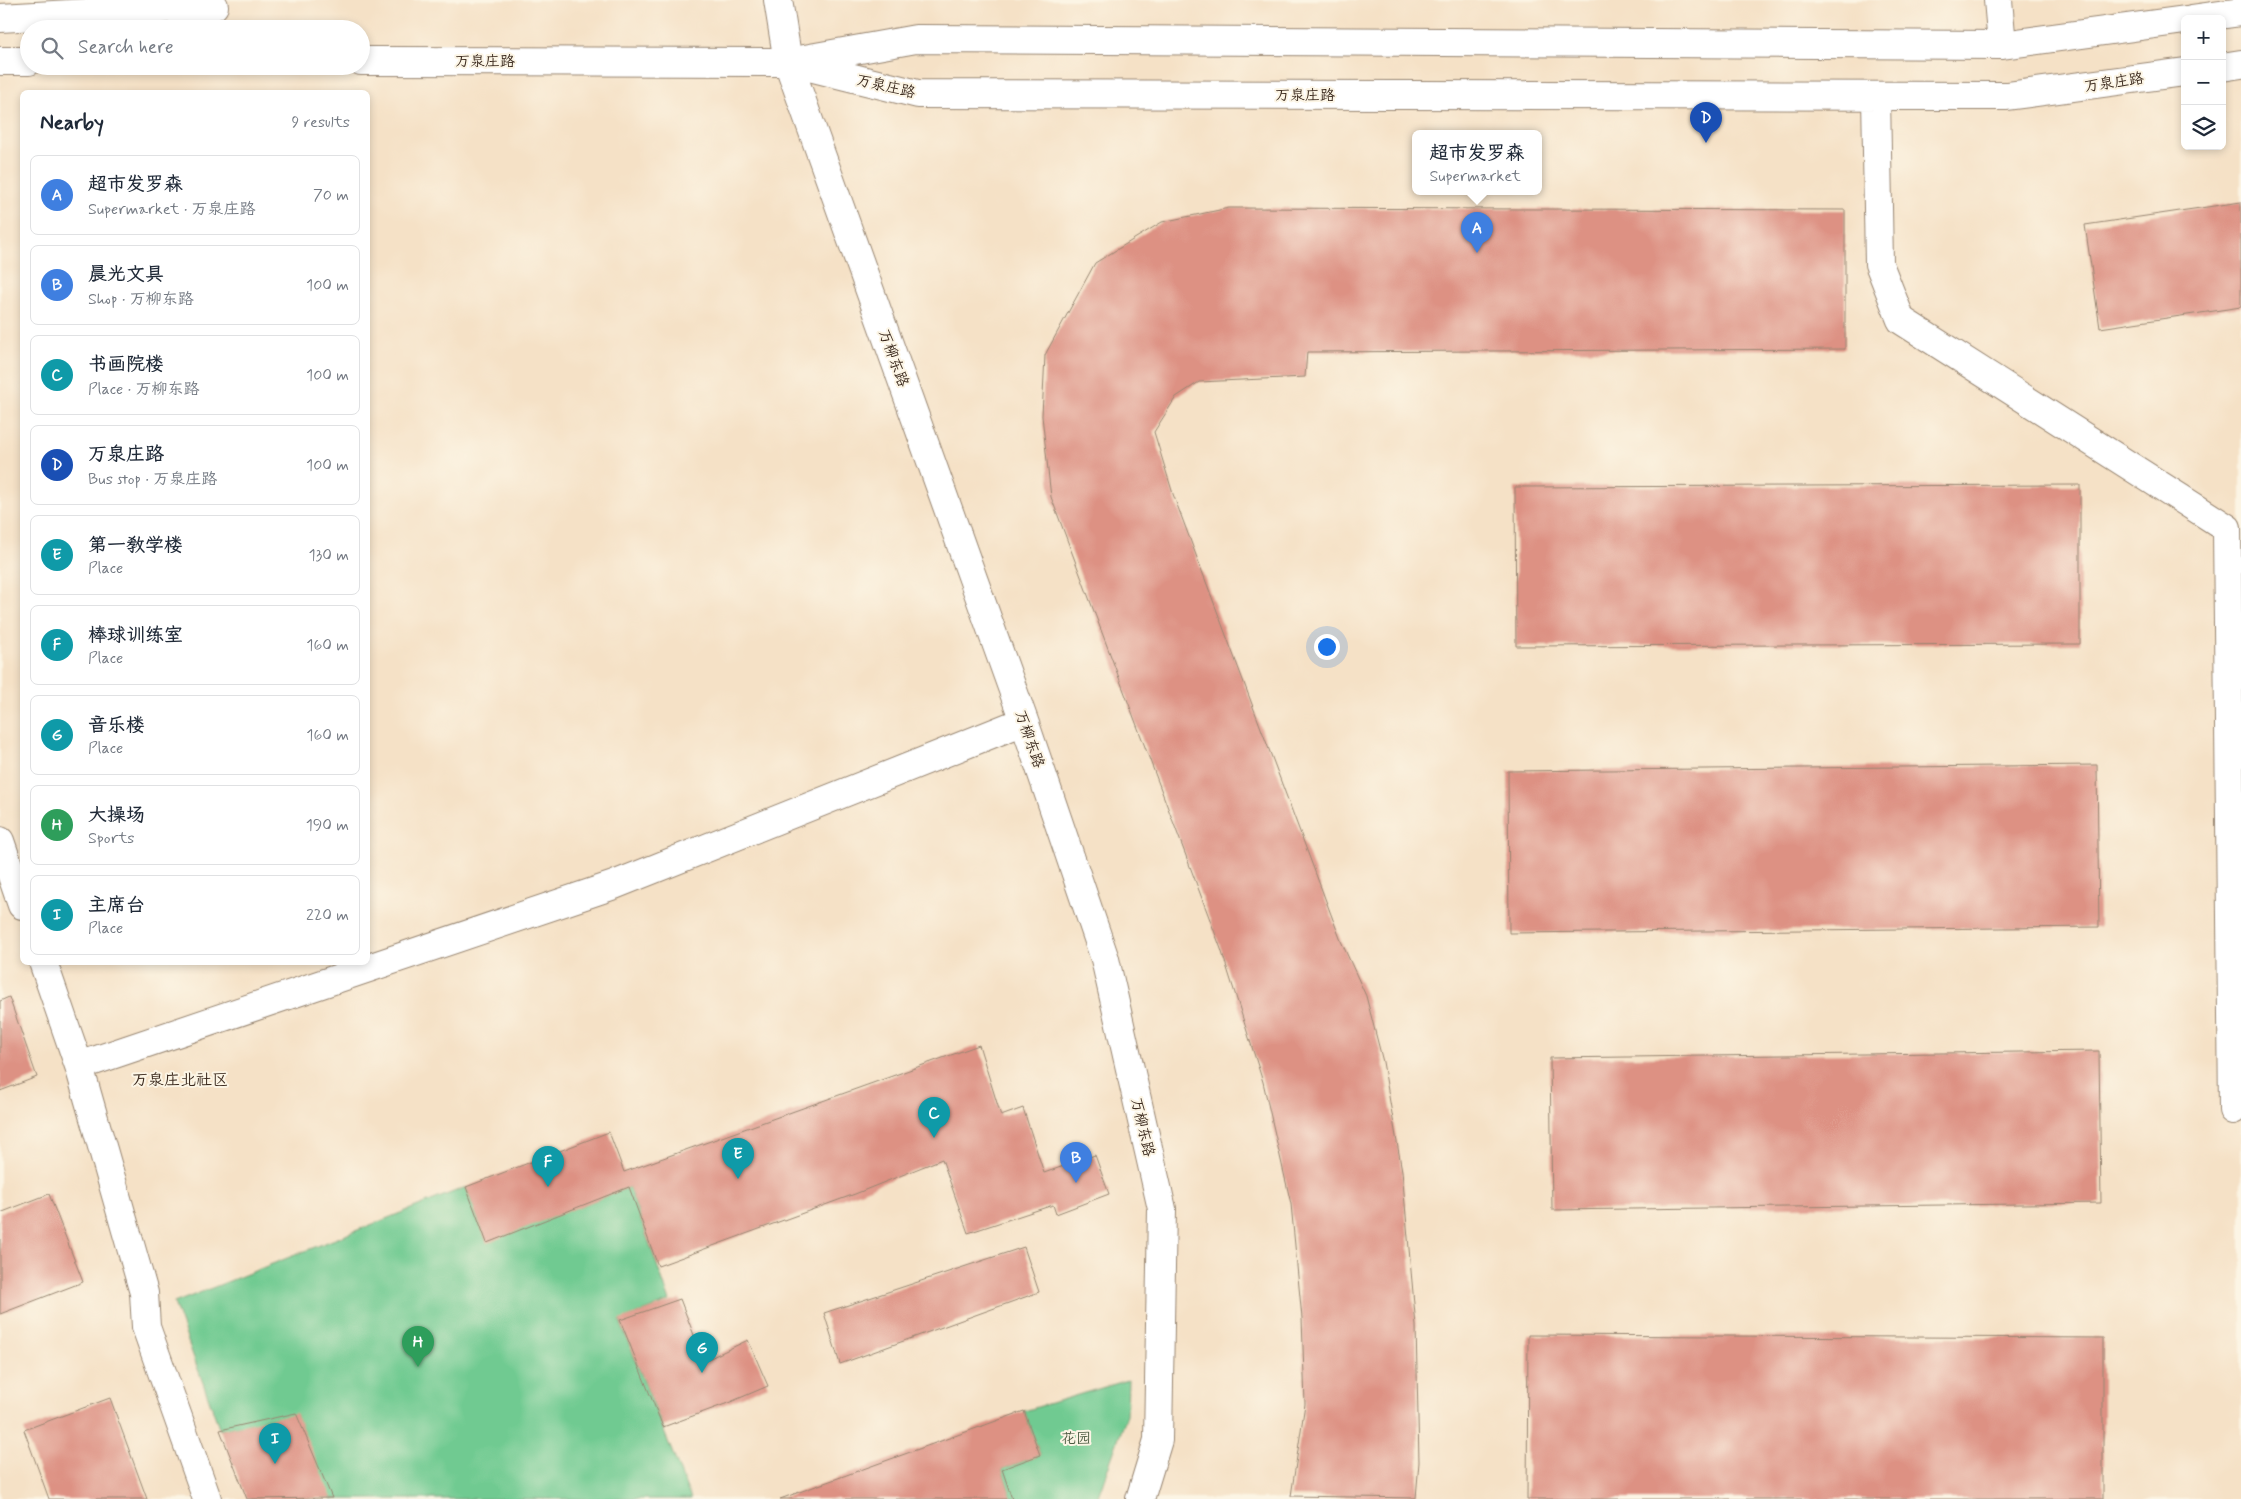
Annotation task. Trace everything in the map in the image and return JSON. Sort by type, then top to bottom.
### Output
[{"type":"street","name":"万柳东路","points":[[778,0],[788,62],[1024,721],[1105,959],[1162,1209],[1158,1440],[1140,1499]]},
{"type":"street","points":[[1998,0],[2002,45]]},
{"type":"street","points":[[0,18],[214,6]]},
{"type":"street","points":[[2220,15],[2241,12]]},
{"type":"street","name":"万泉庄路","points":[[370,61],[788,62],[916,39],[2002,45],[2181,21]]},
{"type":"street","points":[[0,61],[20,61]]},
{"type":"street","name":"万泉庄路","points":[[788,62],[918,94],[2007,96],[2181,73]]},
{"type":"street","points":[[2226,66],[2241,64]]},
{"type":"street","points":[[1876,96],[1879,264],[1901,320],[2227,528],[2233,1110]]},
{"type":"street","points":[[79,1066],[614,885],[1024,721]]},
{"type":"street","points":[[0,841],[20,899]]},
{"type":"street","points":[[43,965],[79,1066],[144,1293],[146,1327],[207,1499]]},
{"type":"green space","points":[[466,1187],[487,1242],[629,1187],[670,1301],[620,1321],[691,1499],[331,1499],[296,1414],[220,1430],[174,1303]]},
{"type":"green space","name":"花园","points":[[1128,1380],[1127,1415],[1097,1499],[1012,1499],[1002,1469],[1040,1455],[1024,1411]]},
{"type":"building","points":[[2241,202],[2241,307],[2100,328],[2085,225]]},
{"type":"building","points":[[1229,208],[1845,210],[1845,349],[1307,352],[1305,377],[1199,382],[1176,397],[1154,432],[1173,494],[1341,941],[1366,996],[1383,1062],[1402,1171],[1416,1326],[1419,1462],[1416,1498],[1291,1496],[1305,1404],[1302,1318],[1291,1204],[1263,1082],[1221,949],[1051,497],[1042,416],[1045,355],[1095,263],[1162,222]]},
{"type":"building","points":[[2080,485],[2080,644],[1516,646],[1515,487]]},
{"type":"building","points":[[2097,765],[2099,927],[1509,933],[1508,771]]},
{"type":"building","points":[[9,997],[37,1077],[0,1091],[0,1001]]},
{"type":"building","points":[[979,1045],[1001,1116],[1023,1108],[1044,1173],[1095,1155],[1109,1194],[1056,1214],[1053,1205],[968,1233],[942,1159],[855,1194],[658,1266],[629,1187],[487,1243],[466,1187],[609,1132],[624,1172]]},
{"type":"building","points":[[2099,1051],[2101,1203],[1552,1210],[1550,1058]]},
{"type":"building","points":[[49,1194],[83,1282],[0,1314],[0,1213]]},
{"type":"building","points":[[1024,1247],[1039,1292],[840,1364],[824,1313]]},
{"type":"building","points":[[680,1299],[704,1361],[748,1340],[768,1386],[663,1427],[620,1320]]},
{"type":"building","points":[[1528,1335],[2103,1338],[2103,1499],[1527,1499]]},
{"type":"building","points":[[110,1398],[147,1499],[49,1499],[24,1430]]},
{"type":"building","points":[[1024,1411],[1040,1455],[1002,1469],[1012,1499],[780,1499]]},
{"type":"building","points":[[296,1413],[332,1498],[247,1499],[220,1430]]},
{"type":"place","name":"万泉庄路","points":[[1706,143]]},
{"type":"place","name":"超市发罗森","points":[[1477,253]]},
{"type":"place","name":"书画院楼","points":[[934,1138]]},
{"type":"place","name":"第一教学楼","points":[[738,1179]]},
{"type":"place","name":"晨光文具","points":[[1076,1183]]},
{"type":"place","name":"棒球训练室","points":[[548,1187]]},
{"type":"place","name":"大操场","points":[[418,1367]]},
{"type":"place","name":"音乐楼","points":[[702,1373]]},
{"type":"place","name":"主席台","points":[[275,1464]]},
{"type":"district","name":"万泉庄北社区","points":[[180,1079]]}]
